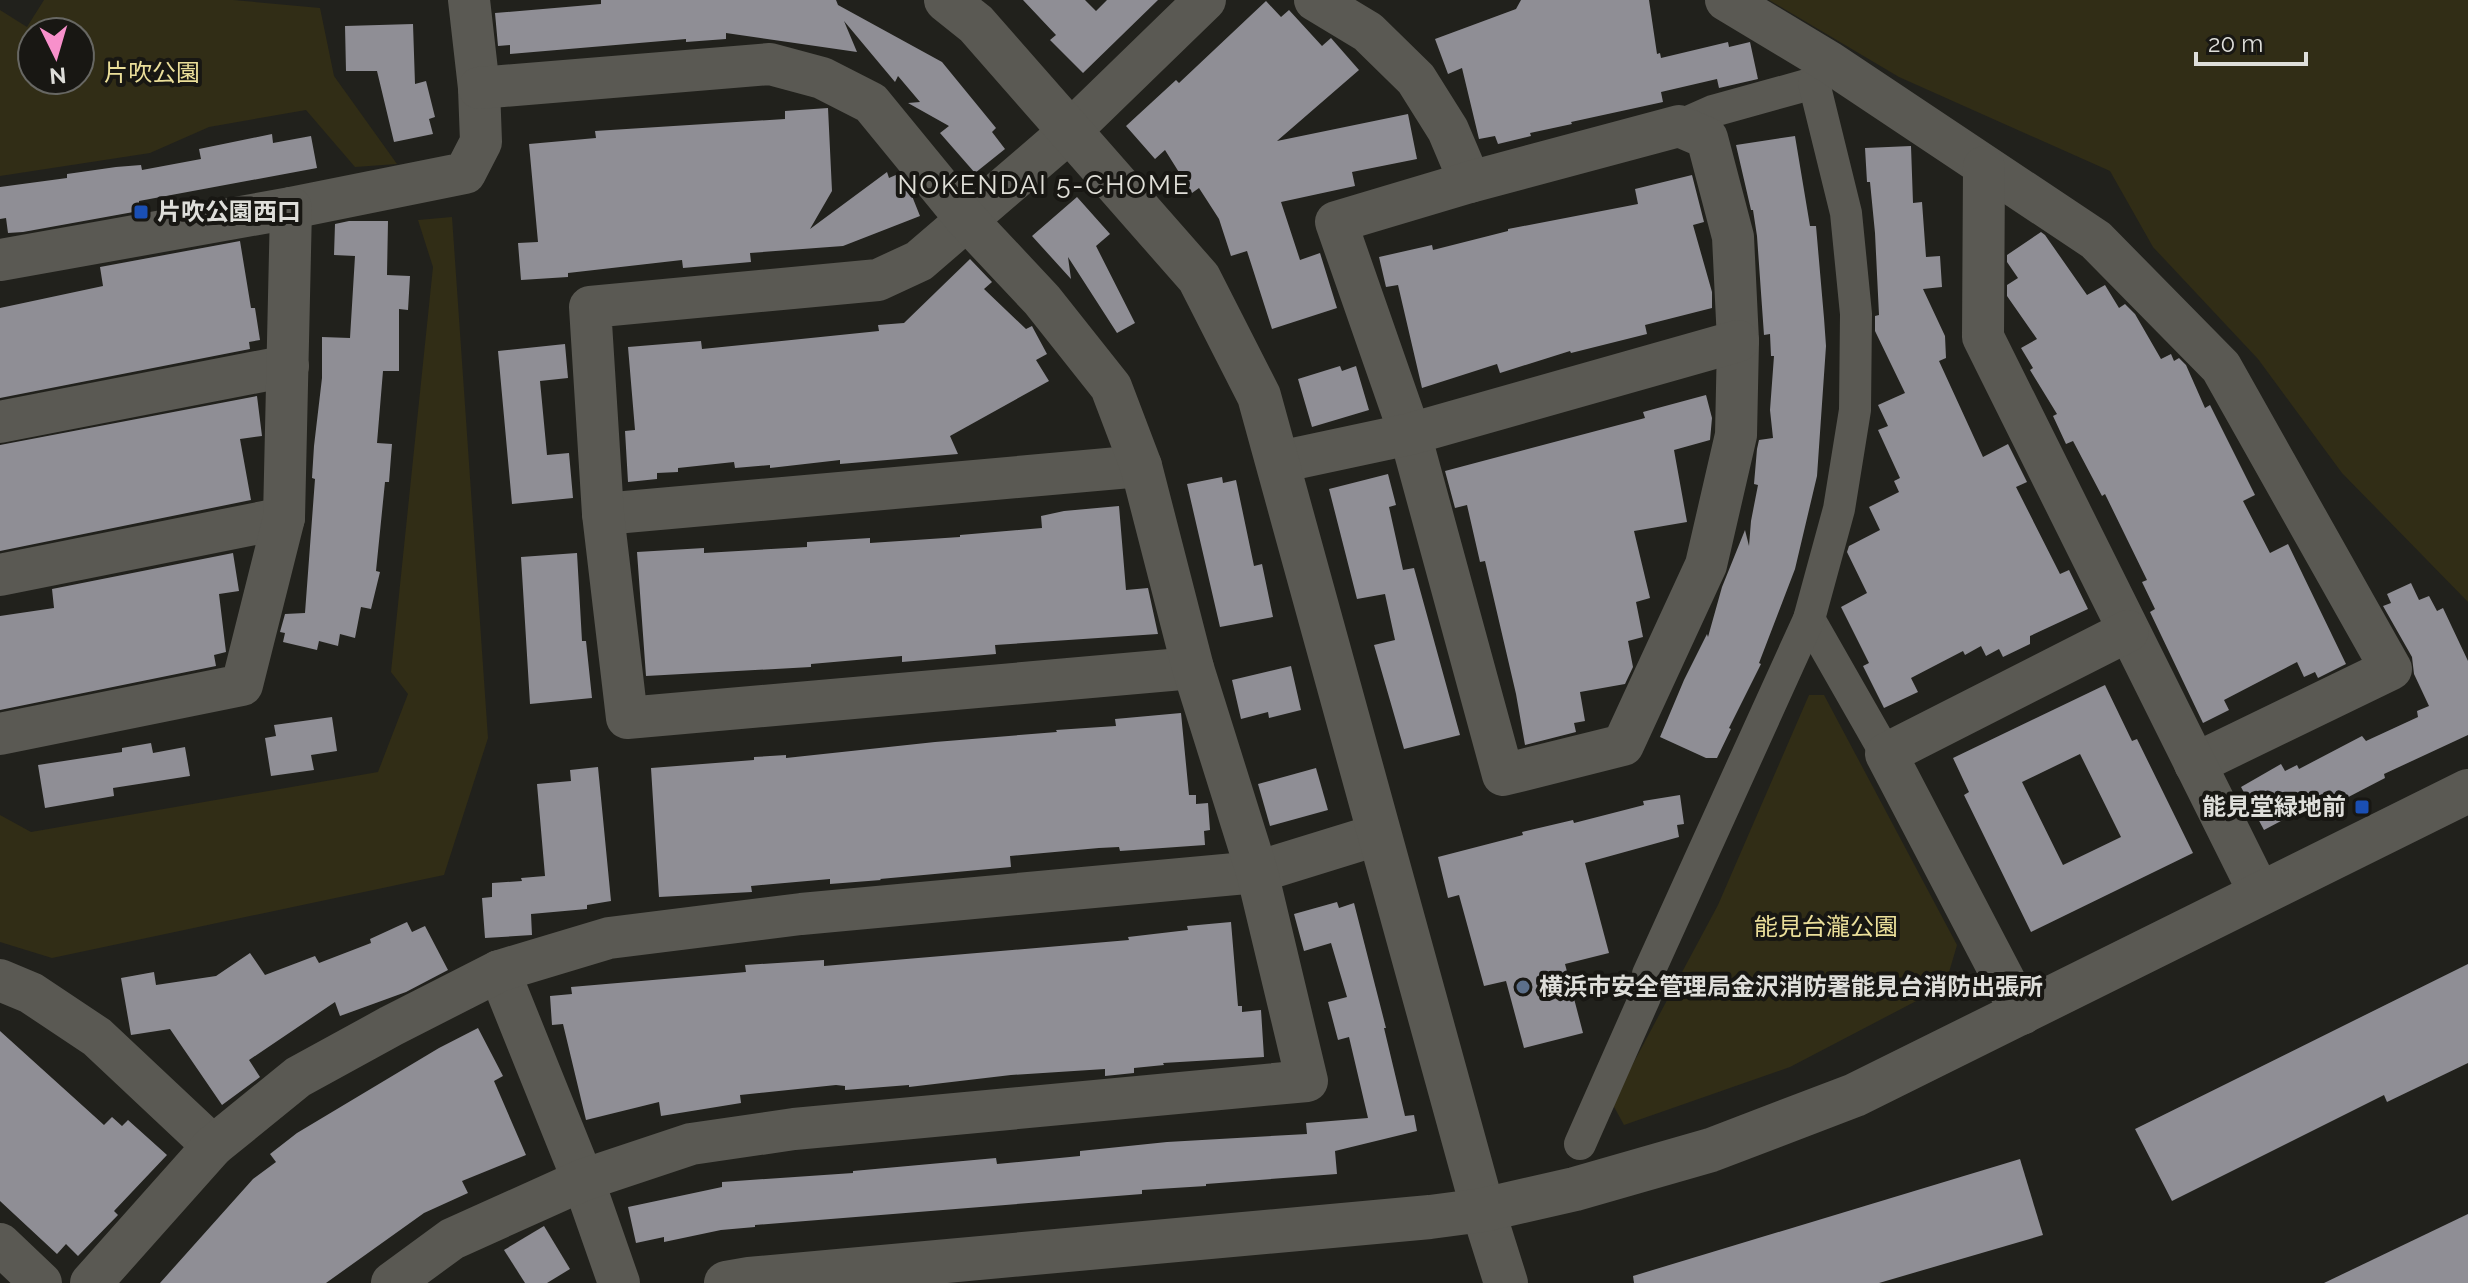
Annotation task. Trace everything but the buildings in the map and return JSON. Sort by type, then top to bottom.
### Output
[{"type":"street","points":[[0,260],[291,208],[465,173],[481,142],[479,88],[469,0]]},
{"type":"street","points":[[946,0],[976,24],[1199,278],[1259,396],[1483,1210],[1506,1283]]},
{"type":"street","points":[[1193,668],[627,718],[603,514],[590,307],[878,280],[919,261],[1069,132],[1205,0]]},
{"type":"street","points":[[1315,0],[1368,32],[1416,79],[1448,130],[1470,182]]},
{"type":"street","points":[[1726,0],[1822,72],[1984,167],[2096,240],[2221,367],[2391,669],[2195,764]]},
{"type":"street","points":[[392,1283],[452,1239],[583,1180],[691,1144],[779,1131],[1307,1081],[1257,872],[1193,668],[1141,466],[1111,387],[1042,300],[966,219],[871,103],[822,78],[770,64],[479,88]]},
{"type":"street","points":[[1679,126],[1707,138],[1733,237],[1738,341],[1736,435],[1706,565],[1623,745],[1503,775],[1410,434],[1336,222],[1470,182],[1679,126],[1822,72]]},
{"type":"street","points":[[1580,1144],[1645,997],[1648,974],[1809,619],[1839,509],[1855,410],[1856,314],[1846,213],[1822,72]]},
{"type":"street","points":[[1984,167],[1983,337],[2260,894]]},
{"type":"street","points":[[0,734],[242,685],[284,518],[291,208]]},
{"type":"street","points":[[1279,462],[1410,434],[1738,341]]},
{"type":"street","points":[[0,422],[288,366]]},
{"type":"street","points":[[603,514],[1141,466]]},
{"type":"street","points":[[0,575],[284,518]]},
{"type":"street","points":[[1809,619],[1886,754],[2022,1014]]},
{"type":"street","points":[[1886,754],[2128,631]]},
{"type":"street","points":[[726,1283],[1414,1218],[1483,1210],[1575,1189],[1711,1150],[1855,1095],[2468,791]]},
{"type":"street","points":[[91,1283],[213,1146],[298,1077],[499,971],[609,938],[801,914],[1257,872],[1380,834]]},
{"type":"street","points":[[499,971],[583,1180],[619,1283]]},
{"type":"street","points":[[0,980],[31,993],[97,1037],[213,1146]]},
{"type":"street","points":[[0,1244],[41,1283]]},
{"type":"green space","name":"片吹公園","points":[[44,0],[233,0],[320,8],[334,76],[397,164],[355,167],[306,110],[209,127],[150,153],[0,176],[0,10],[16,20],[16,96],[96,96],[96,16],[34,16]]},
{"type":"green space","points":[[1769,0],[2468,0],[2468,602],[2342,473],[2258,359],[2153,247],[2110,171],[1899,77]]},
{"type":"green space","points":[[452,217],[488,738],[444,875],[52,958],[0,942],[0,815],[31,832],[378,772],[408,694],[391,672],[433,267],[418,220]]},
{"type":"green space","name":"能見台瀧公園","points":[[1809,695],[1824,695],[1957,945],[1945,986],[1790,1067],[1624,1125],[1612,1103],[1718,905]]},
{"type":"place","name":"片吹公園西口","points":[[141,212]]},
{"type":"place","name":"能見堂緑地前","points":[[2362,807]]},
{"type":"place","name":"横浜市安全管理局金沢消防署能見台消防出張所","points":[[1523,987]]},
{"type":"district","name":"NOKENDAI 5-CHOME","points":[[1044,185]]}]
